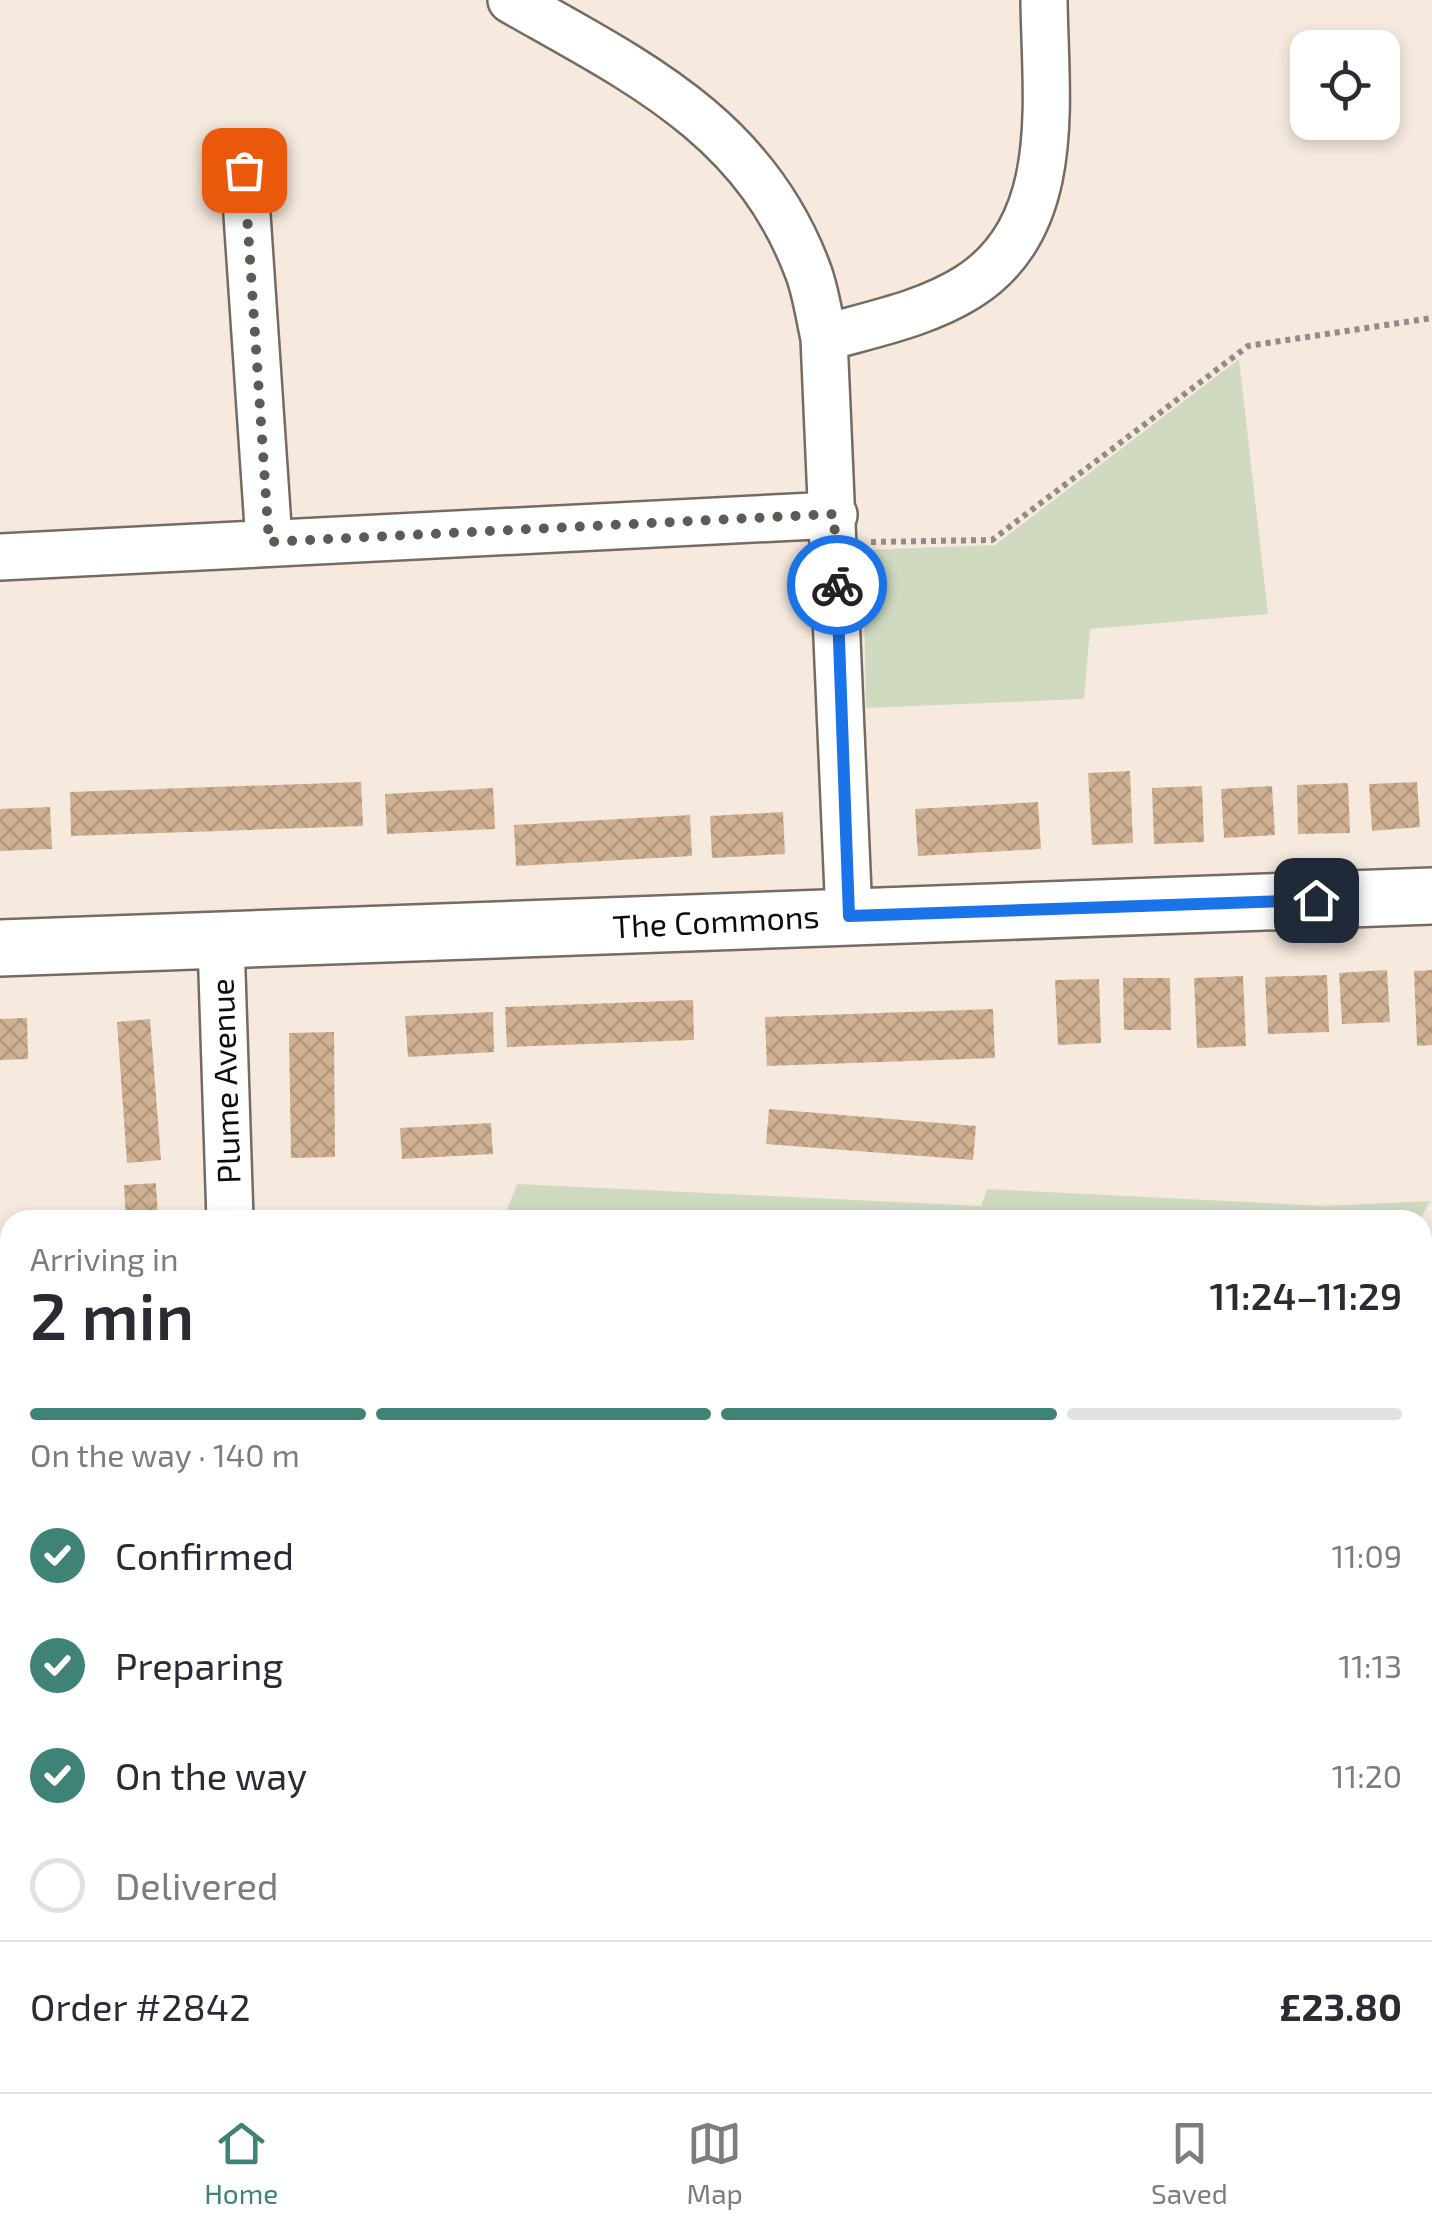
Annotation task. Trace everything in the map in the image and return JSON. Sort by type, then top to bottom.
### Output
[{"type":"street","points":[[512,0],[668,90],[732,148],[774,206],[808,270],[824,338],[849,916]]},
{"type":"street","points":[[824,338],[916,312],[970,286],[1014,245],[1042,185],[1044,0]]},
{"type":"street","points":[[244,170],[269,542]]},
{"type":"street","points":[[0,557],[269,542],[835,528]]},
{"type":"street","name":"The Commons","points":[[0,948],[1432,896]]},
{"type":"street","name":"Plume Avenue","points":[[222,942],[230,1210]]},
{"type":"path","points":[[835,528],[992,540],[1248,346],[1432,318]]},
{"type":"green space","points":[[1239,359],[1268,614],[1090,629],[1084,699],[866,708],[863,550],[995,545]]},
{"type":"green space","points":[[517,1184],[981,1206],[987,1189],[1325,1206],[1430,1201],[1425,1210],[507,1210]]},
{"type":"building","points":[[1130,771],[1133,843],[1092,845],[1088,773]]},
{"type":"building","points":[[361,782],[363,826],[71,836],[70,792]]},
{"type":"building","points":[[1417,782],[1420,827],[1372,831],[1369,784]]},
{"type":"building","points":[[1348,783],[1350,833],[1298,834],[1297,785]]},
{"type":"building","points":[[1202,786],[1204,842],[1154,844],[1152,788]]},
{"type":"building","points":[[1272,786],[1275,835],[1224,838],[1221,789]]},
{"type":"building","points":[[493,788],[495,829],[387,834],[385,794]]},
{"type":"building","points":[[1038,802],[1041,849],[918,856],[915,809]]},
{"type":"building","points":[[50,807],[52,849],[0,851],[0,809]]},
{"type":"building","points":[[783,812],[785,854],[712,858],[710,816]]},
{"type":"building","points":[[690,815],[692,856],[516,866],[514,825]]},
{"type":"building","points":[[1387,970],[1390,1022],[1342,1024],[1339,973]]},
{"type":"building","points":[[1432,970],[1432,1045],[1417,1046],[1414,971]]},
{"type":"building","points":[[1327,975],[1329,1032],[1268,1034],[1265,977]]},
{"type":"building","points":[[1243,976],[1246,1046],[1197,1048],[1194,978]]},
{"type":"building","points":[[1123,978],[1170,978],[1171,1030],[1124,1030]]},
{"type":"building","points":[[1099,979],[1101,1043],[1058,1045],[1055,980]]},
{"type":"building","points":[[693,1000],[694,1040],[507,1047],[505,1007]]},
{"type":"building","points":[[993,1009],[995,1058],[767,1066],[765,1017]]},
{"type":"building","points":[[493,1012],[494,1052],[408,1057],[405,1016]]},
{"type":"building","points":[[27,1018],[28,1059],[0,1060],[0,1019]]},
{"type":"building","points":[[150,1019],[161,1160],[127,1163],[117,1022]]},
{"type":"building","points":[[334,1032],[335,1157],[291,1158],[289,1033]]},
{"type":"building","points":[[769,1109],[976,1126],[973,1160],[766,1144]]},
{"type":"building","points":[[491,1123],[493,1154],[402,1159],[400,1128]]},
{"type":"building","points":[[156,1183],[157,1210],[125,1210],[124,1185]]},
{"type":"way so far","points":[[244,170],[269,542],[834,514],[837,585]]},
{"type":"route","points":[[837,585],[849,916],[1316,900]]}]
